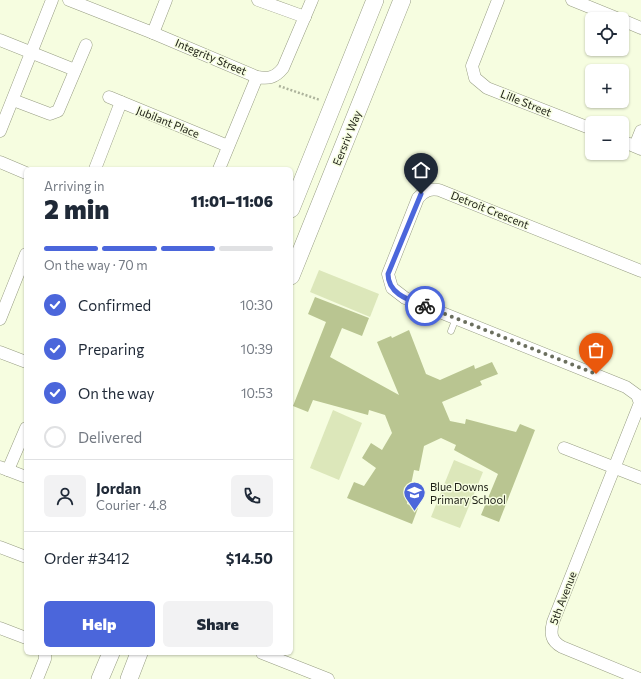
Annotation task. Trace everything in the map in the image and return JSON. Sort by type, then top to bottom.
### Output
[{"type":"main road","points":[[293,204],[375,0]]},
{"type":"main road","name":"Eersriv Way","points":[[293,271],[402,0]]},
{"type":"main road","points":[[100,679],[110,655]]},
{"type":"main road","points":[[129,679],[138,655]]},
{"type":"street","points":[[0,131],[32,54],[52,0]]},
{"type":"street","name":"Integrity Street","points":[[69,0],[153,33],[257,77],[271,78]]},
{"type":"street","points":[[153,33],[166,0]]},
{"type":"street","points":[[258,0],[305,18]]},
{"type":"street","points":[[271,78],[276,76],[283,68],[312,0]]},
{"type":"street","name":"Lille Street","points":[[498,0],[472,66],[474,78],[487,88],[585,126]]},
{"type":"street","points":[[572,0],[602,12]]},
{"type":"street","points":[[629,23],[641,28]]},
{"type":"street","points":[[0,40],[32,54],[76,70]]},
{"type":"street","points":[[13,100],[50,114],[56,113],[61,108],[86,45]]},
{"type":"street","points":[[220,167],[257,77]]},
{"type":"street","name":"Jubilant Place","points":[[109,97],[228,146]]},
{"type":"street","points":[[96,167],[121,102]]},
{"type":"street","points":[[638,147],[641,131]]},
{"type":"street","points":[[0,162],[24,172]]},
{"type":"street","name":"Detroit Crescent","points":[[614,467],[640,402],[637,395],[631,390],[405,298],[392,288],[388,279],[388,274],[418,198],[429,190],[439,190],[641,271]]},
{"type":"street","points":[[0,319],[21,279],[24,264]]},
{"type":"street","points":[[0,352],[24,361]]},
{"type":"street","points":[[24,432],[4,469],[24,476]]},
{"type":"street","points":[[564,448],[641,478]]},
{"type":"street","name":"5th Avenue","points":[[614,467],[553,622],[552,636],[556,643],[562,647],[640,679]]},
{"type":"street","points":[[0,547],[24,557]]},
{"type":"street","points":[[0,628],[24,637]]},
{"type":"street","points":[[37,679],[45,659],[45,655]]},
{"type":"street","points":[[267,655],[328,679]]},
{"type":"lane","points":[[451,331],[456,318]]},
{"type":"path","points":[[271,78],[276,85],[326,102]]},
{"type":"green space","points":[[319,270],[379,294],[370,317],[310,292]]},
{"type":"green space","points":[[333,410],[362,423],[339,480],[310,468]]},
{"type":"green space","points":[[454,460],[483,472],[460,528],[431,517]]},
{"type":"building","points":[[315,297],[369,318],[362,336],[342,328],[330,357],[399,395],[377,342],[391,336],[392,338],[409,330],[426,374],[440,380],[474,365],[475,369],[492,362],[498,374],[480,381],[482,385],[442,402],[450,421],[465,424],[466,419],[516,432],[520,424],[535,430],[499,522],[481,515],[498,474],[454,450],[456,445],[441,438],[424,446],[419,471],[414,470],[407,504],[418,508],[412,524],[347,498],[354,482],[364,486],[376,468],[362,458],[371,443],[382,450],[392,433],[385,415],[369,410],[368,415],[313,400],[308,412],[293,406],[326,322],[308,314]]},
{"type":"way so far","points":[[425,306],[596,374]]},
{"type":"place","name":"Blue Downs Primary School","points":[[414,512]]},
{"type":"route","points":[[421,194],[418,198],[388,274],[388,279],[392,288],[400,295],[425,306]]}]
